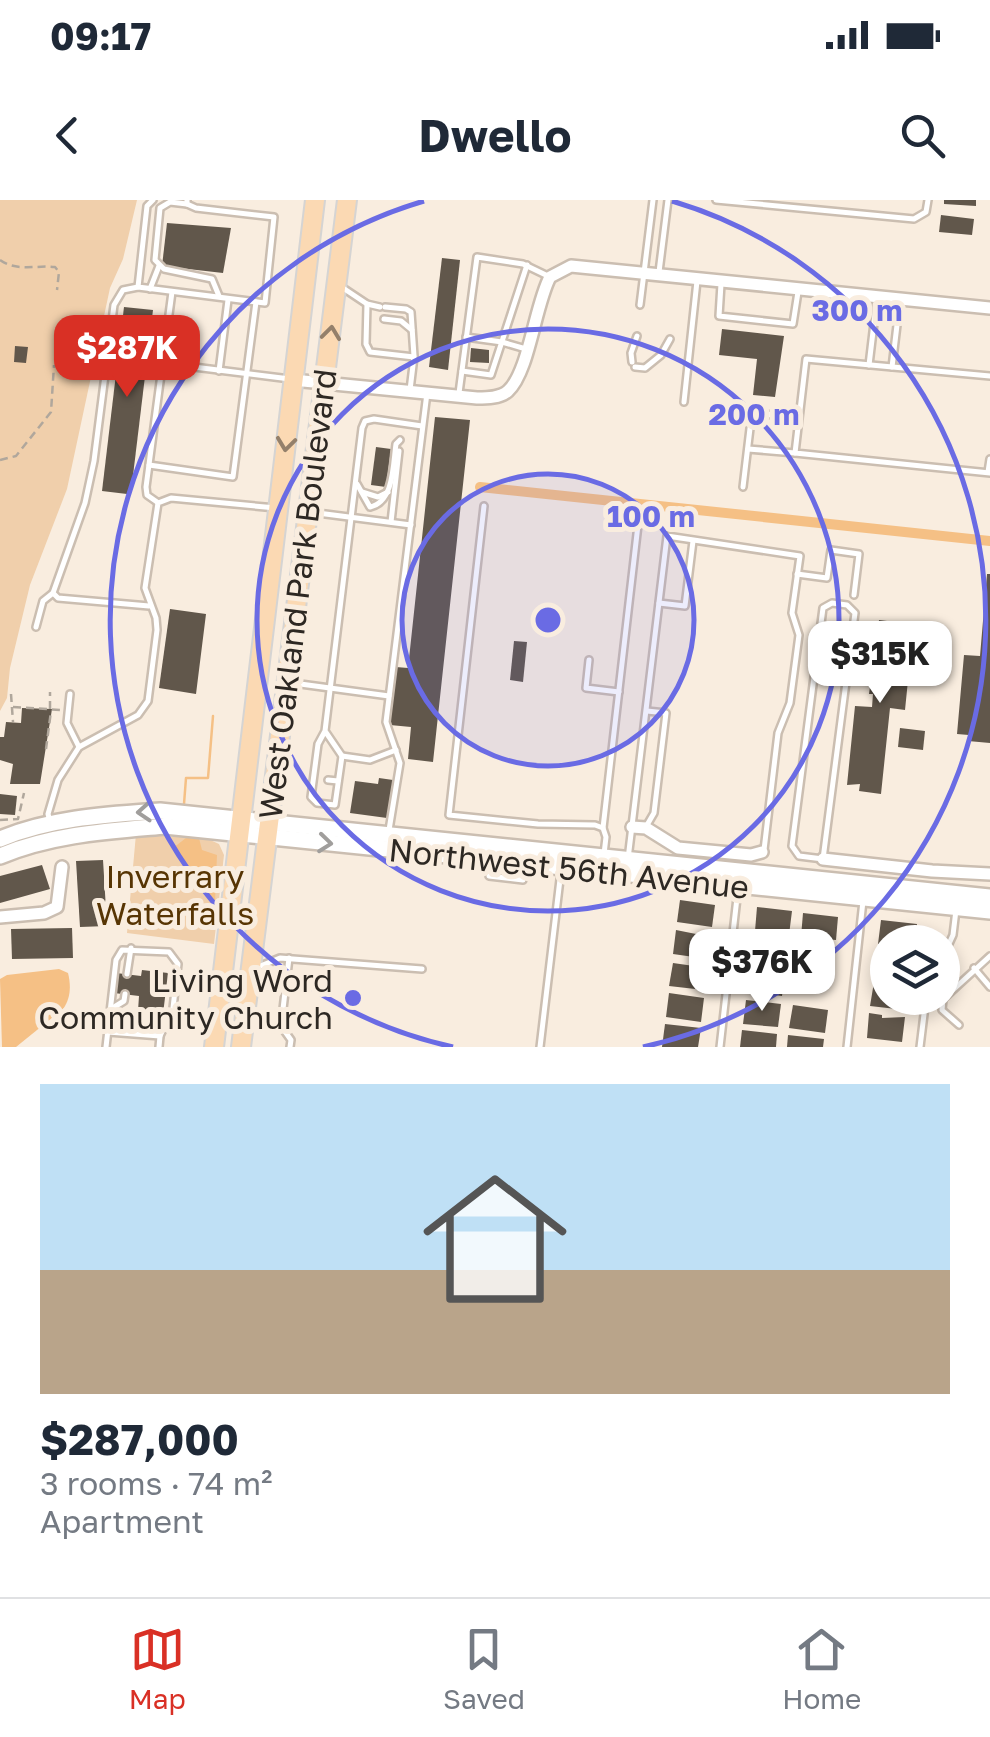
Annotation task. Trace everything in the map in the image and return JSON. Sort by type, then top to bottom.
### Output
[{"type":"main road","name":"West Oakland Park Boulevard","points":[[214,1047],[315,200]]},
{"type":"main road","name":"West Oakland Park Boulevard","points":[[241,1047],[347,200]]},
{"type":"street","points":[[293,380],[488,398],[507,392],[519,373],[550,277],[571,266],[990,308]]},
{"type":"street","points":[[0,839],[29,827],[78,818],[160,811],[268,828]]},
{"type":"street","points":[[0,856],[31,843],[48,832],[50,824]]},
{"type":"street","points":[[31,843],[82,832],[240,825]]},
{"type":"street","points":[[639,827],[678,848],[751,855],[762,852]]},
{"type":"street","name":"Northwest 56th Avenue","points":[[268,828],[389,833],[516,848],[562,860],[739,879],[957,900],[990,897]]},
{"type":"street","name":"Northwest 56th Avenue","points":[[268,828],[504,870],[562,860]]},
{"type":"street","points":[[822,859],[990,874]]},
{"type":"street","points":[[0,917],[44,913],[56,907],[62,867]]},
{"type":"street","name":"Northwest 56th Avenue","points":[[957,900],[990,911]]},
{"type":"lane","points":[[138,287],[147,206],[155,200],[160,208],[154,252],[159,266],[150,289]]},
{"type":"lane","points":[[640,305],[652,200]]},
{"type":"lane","points":[[658,275],[668,200]]},
{"type":"lane","points":[[716,200],[914,219],[926,212],[928,200]]},
{"type":"lane","points":[[36,627],[43,601],[53,593],[85,502],[114,306],[123,290],[138,287],[265,303],[274,217],[196,208],[187,202],[170,202],[160,208]]},
{"type":"lane","points":[[459,396],[477,257],[526,265],[550,277]]},
{"type":"lane","points":[[462,371],[491,375],[526,265]]},
{"type":"lane","points":[[159,266],[206,276],[216,285],[219,297]]},
{"type":"lane","points":[[684,402],[697,279]]},
{"type":"lane","points":[[721,282],[718,316],[794,324],[799,289]]},
{"type":"lane","points":[[337,284],[367,304],[411,312],[414,357],[410,391]]},
{"type":"lane","points":[[158,503],[148,495],[149,465],[172,292]]},
{"type":"lane","points":[[869,365],[877,297]]},
{"type":"lane","points":[[219,371],[228,298]]},
{"type":"lane","points":[[892,367],[900,299]]},
{"type":"lane","points":[[149,465],[233,477],[256,302]]},
{"type":"lane","points":[[367,304],[366,344],[370,352],[414,357]]},
{"type":"lane","points":[[366,316],[401,321],[414,333]]},
{"type":"lane","points":[[637,336],[630,356],[640,369],[654,362],[670,340]]},
{"type":"lane","points":[[466,337],[526,350]]},
{"type":"lane","points":[[795,453],[806,359],[990,376]]},
{"type":"lane","points":[[162,363],[293,380]]},
{"type":"lane","points":[[389,833],[400,763],[386,722],[427,393]]},
{"type":"lane","points":[[744,487],[751,420],[763,414],[799,417]]},
{"type":"lane","points":[[325,731],[342,758],[334,805],[316,803],[311,797],[318,744],[325,731],[365,421],[422,426]]},
{"type":"lane","points":[[391,522],[402,423]]},
{"type":"lane","points":[[355,482],[370,508],[382,504],[400,440]]},
{"type":"lane","points":[[748,448],[989,472],[990,459]]},
{"type":"lane","points":[[360,491],[378,497],[388,492]]},
{"type":"lane","points":[[158,503],[172,498],[278,508]]},
{"type":"lane","points":[[50,824],[48,814],[58,780],[79,747],[144,710],[148,701],[157,630],[145,588],[158,503]]},
{"type":"lane","points":[[484,506],[449,815],[603,828]]},
{"type":"lane","points":[[307,512],[412,525]]},
{"type":"lane","points":[[602,864],[638,525]]},
{"type":"lane","points":[[628,867],[639,827],[646,711],[667,536],[800,556],[792,613],[799,635],[790,703],[778,733],[766,846],[762,852]]},
{"type":"lane","points":[[659,603],[685,606],[693,540]]},
{"type":"lane","points":[[797,574],[827,578],[831,550],[860,554],[854,596]]},
{"type":"lane","points":[[53,593],[58,598],[150,606]]},
{"type":"lane","points":[[832,603],[847,604],[855,613],[822,859],[799,856],[792,846],[823,608],[832,603]]},
{"type":"lane","points":[[589,660],[586,688],[618,692]]},
{"type":"lane","points":[[286,682],[389,696]]},
{"type":"lane","points":[[70,694],[67,723],[79,747]]},
{"type":"lane","points":[[639,827],[654,813],[666,713],[646,711]]},
{"type":"lane","points":[[332,759],[370,760],[396,750]]},
{"type":"lane","points":[[330,768],[340,769]]},
{"type":"lane","points":[[328,780],[338,781]]},
{"type":"lane","points":[[327,789],[337,790]]},
{"type":"lane","points":[[489,876],[504,870],[516,848]]},
{"type":"lane","points":[[540,1047],[562,860]]},
{"type":"lane","points":[[504,870],[523,880]]},
{"type":"lane","points":[[720,1047],[739,879]]},
{"type":"lane","points":[[847,1047],[864,891]]},
{"type":"lane","points":[[954,925],[957,900]]},
{"type":"lane","points":[[127,974],[131,948]]},
{"type":"lane","points":[[106,1047],[116,960],[122,950],[131,948],[169,952],[178,964],[173,1008],[159,1047]]},
{"type":"lane","points":[[959,1025],[942,1010],[944,999],[990,956]]},
{"type":"lane","points":[[250,973],[273,958],[422,969]]},
{"type":"lane","points":[[289,958],[280,1026],[290,1044]]},
{"type":"lane","points":[[974,968],[990,987]]},
{"type":"lane","points":[[110,1009],[124,1001],[124,994]]},
{"type":"lane","points":[[920,1047],[924,1015]]},
{"type":"lane","points":[[108,1032],[160,1036]]},
{"type":"path","points":[[0,260],[22,268],[55,267],[59,272],[58,290]]},
{"type":"path","points":[[0,460],[16,456],[51,412],[54,364]]},
{"type":"path","points":[[46,749],[50,692]]},
{"type":"path","points":[[11,694],[14,722]]},
{"type":"path","points":[[14,707],[68,710]]},
{"type":"path","points":[[0,820],[18,819],[24,793]]},
{"type":"green space","points":[[0,200],[137,200],[123,259],[110,288],[67,489],[30,585],[10,668],[7,698],[0,711]]},
{"type":"green space","name":"Inverrary Waterfalls","points":[[136,834],[208,839],[219,844],[224,855],[214,944],[127,933]]},
{"type":"shaded area","points":[[186,838],[199,838],[202,850],[217,855],[215,902],[191,879],[173,848]]},
{"type":"shaded area","points":[[59,969],[68,973],[70,982],[63,1009],[16,1047],[2,1047],[0,979]]},
{"type":"building","points":[[944,200],[976,200],[976,206],[944,204]]},
{"type":"building","points":[[941,215],[974,219],[972,235],[939,232]]},
{"type":"building","points":[[167,223],[231,228],[223,273],[162,266]]},
{"type":"building","points":[[442,258],[460,260],[448,370],[429,367]]},
{"type":"building","points":[[124,307],[153,310],[131,492],[127,494],[102,491]]},
{"type":"building","points":[[722,329],[784,336],[775,397],[753,395],[757,359],[719,355]]},
{"type":"building","points":[[15,346],[28,347],[26,363],[14,362]]},
{"type":"building","points":[[471,348],[489,350],[489,363],[470,362]]},
{"type":"building","points":[[435,417],[470,420],[433,762],[408,759],[411,727],[390,725],[396,667],[408,668]]},
{"type":"building","points":[[376,447],[391,449],[386,487],[371,485]]},
{"type":"building","points":[[987,574],[990,743],[968,741],[969,735],[957,734],[964,655],[980,656]]},
{"type":"building","points":[[170,609],[206,614],[196,694],[159,688]]},
{"type":"building","points":[[879,620],[903,623],[902,630],[913,631],[905,710],[890,708],[881,794],[859,791],[860,784],[847,785],[855,706],[872,707],[873,694],[869,694]]},
{"type":"building","points":[[514,641],[527,642],[523,682],[510,680]]},
{"type":"building","points":[[22,708],[52,709],[40,784],[10,784],[13,764],[0,760],[0,737],[4,737],[6,722],[21,723]]},
{"type":"building","points":[[900,728],[925,731],[923,750],[898,747]]},
{"type":"building","points":[[379,778],[393,780],[387,818],[350,813],[355,781],[378,784]]},
{"type":"building","points":[[0,794],[17,796],[15,815],[0,814]]},
{"type":"building","points":[[103,860],[107,926],[80,927],[76,861]]},
{"type":"building","points":[[42,865],[50,889],[0,903],[0,876]]},
{"type":"building","points":[[680,900],[715,905],[712,927],[677,922]]},
{"type":"building","points":[[757,907],[792,911],[789,935],[755,931]]},
{"type":"building","points":[[803,913],[838,917],[836,940],[801,937]]},
{"type":"building","points":[[881,920],[917,924],[917,925],[880,925]]},
{"type":"building","points":[[72,928],[73,958],[12,959],[11,929]]},
{"type":"building","points":[[676,930],[711,937],[708,959],[673,954]]},
{"type":"building","points":[[753,938],[788,941],[786,966],[751,962]]},
{"type":"building","points":[[800,943],[835,947],[832,971],[797,968]]},
{"type":"building","points":[[673,963],[708,968],[704,990],[669,986]]},
{"type":"building","points":[[750,968],[785,972],[782,996],[747,991]]},
{"type":"building","points":[[142,970],[168,973],[163,1014],[143,1014],[138,1011],[139,996],[114,993],[116,973],[141,976]]},
{"type":"building","points":[[669,993],[704,998],[701,1022],[666,1017]]},
{"type":"building","points":[[746,1000],[781,1004],[778,1027],[743,1024]]},
{"type":"building","points":[[793,1005],[828,1010],[825,1033],[789,1028]]},
{"type":"building","points":[[869,1013],[882,1018],[905,1017],[902,1042],[867,1038]]},
{"type":"building","points":[[665,1024],[701,1028],[698,1047],[662,1047]]},
{"type":"building","points":[[742,1030],[777,1034],[776,1047],[740,1047]]},
{"type":"building","points":[[788,1035],[824,1039],[823,1047],[787,1047]]},
{"type":"waterway","points":[[480,487],[990,541]]},
{"type":"waterway","points":[[184,804],[186,778],[208,778],[213,716]]},
{"type":"place","name":"Living Word Community Church","points":[[353,998]]}]
